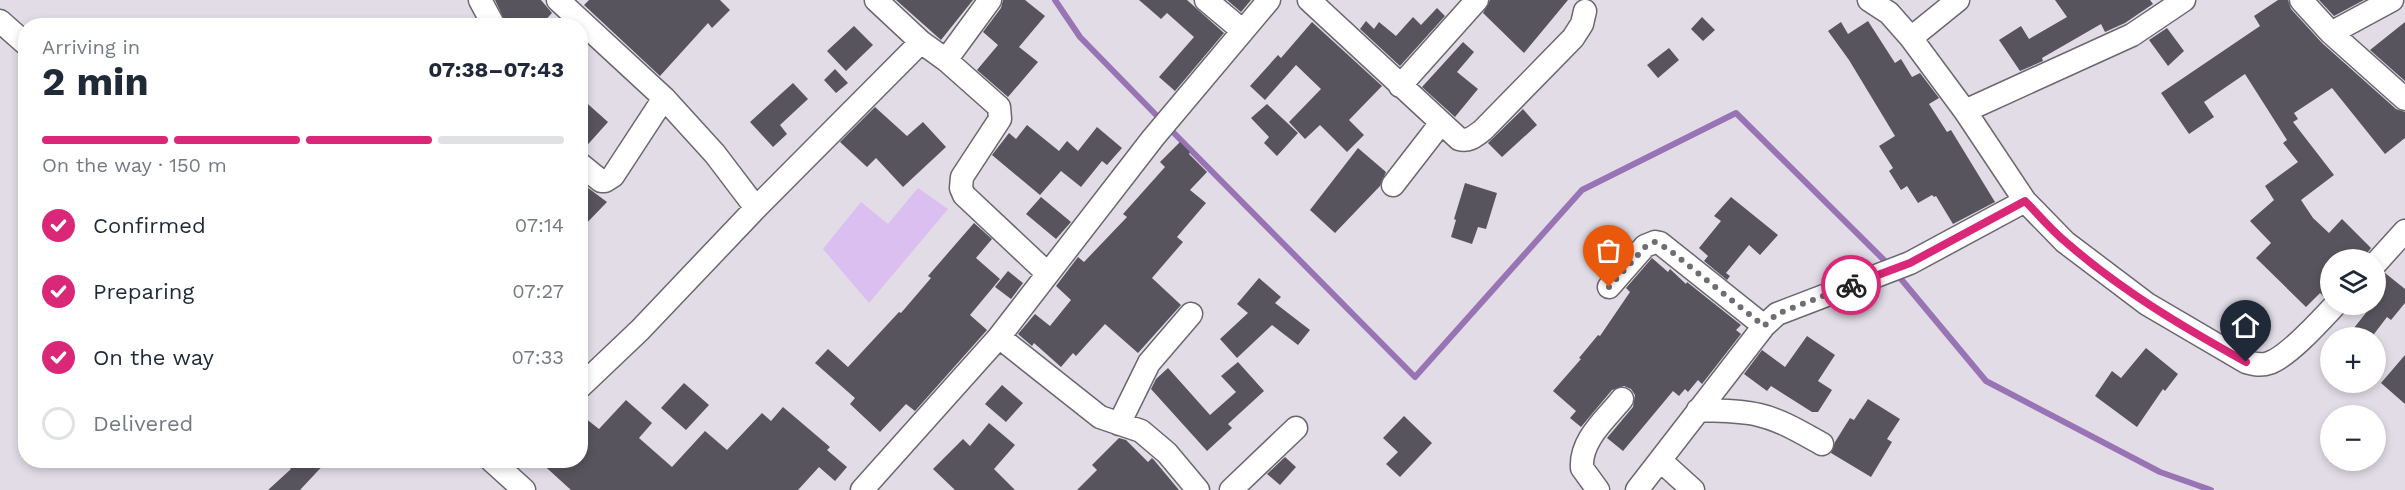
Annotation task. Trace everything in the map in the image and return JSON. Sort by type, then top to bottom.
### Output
[{"type":"street","points":[[480,0],[490,18]]},
{"type":"street","points":[[558,0],[577,18]]},
{"type":"street","points":[[876,0],[921,42],[946,60],[996,103],[1001,114],[1000,119],[962,177],[961,188],[964,195],[1047,273]]},
{"type":"street","points":[[946,60],[990,0]]},
{"type":"street","points":[[1206,0],[1243,31]]},
{"type":"street","points":[[862,490],[999,337],[1152,138],[1269,0]]},
{"type":"street","points":[[1309,0],[1459,139],[1469,140],[1476,136],[1573,38],[1582,24],[1583,4]]},
{"type":"street","points":[[1400,86],[1477,0]]},
{"type":"street","points":[[1869,0],[1889,13],[1911,38],[1965,111],[2025,201],[2065,242],[2120,285],[2187,329],[2246,362],[2258,365],[2281,357],[2325,315]]},
{"type":"street","points":[[1911,38],[1958,0]]},
{"type":"street","points":[[1965,111],[2132,35],[2184,0]]},
{"type":"street","points":[[2301,0],[2331,33],[2405,99]]},
{"type":"street","points":[[2331,33],[2392,0]]},
{"type":"street","points":[[0,21],[18,37]]},
{"type":"street","points":[[588,28],[664,98],[715,154],[756,208]]},
{"type":"street","points":[[588,379],[640,330],[756,208],[921,42]]},
{"type":"street","points":[[588,170],[601,181],[613,176],[664,98]]},
{"type":"street","points":[[1393,185],[1442,123]]},
{"type":"street","points":[[1637,490],[1764,326],[1777,314],[1910,263],[2025,201]]},
{"type":"street","points":[[2386,251],[2405,231]]},
{"type":"street","points":[[1609,287],[1646,246],[1655,242],[1668,249],[1764,326]]},
{"type":"street","points":[[1119,424],[1149,363],[1191,314]]},
{"type":"street","points":[[999,337],[1100,417],[1141,431],[1167,453],[1198,490]]},
{"type":"street","points":[[1598,490],[1582,468],[1584,450],[1587,442],[1622,399]]},
{"type":"street","points":[[1698,410],[1737,411],[1760,415],[1789,426],[1822,444]]},
{"type":"street","points":[[1231,490],[1296,428]]},
{"type":"street","points":[[1661,461],[1693,490]]},
{"type":"street","points":[[504,468],[524,490]]},
{"type":"shaded area","points":[[918,188],[948,209],[869,303],[823,249],[861,202],[888,224]]},
{"type":"building","points":[[495,0],[541,0],[552,13],[547,18],[503,18]]},
{"type":"building","points":[[589,0],[720,0],[730,10],[712,28],[708,23],[660,76],[584,5]]},
{"type":"building","points":[[896,0],[973,0],[941,40]]},
{"type":"building","points":[[1003,0],[1025,0],[1045,16],[1019,47],[1038,62],[1008,97],[977,70],[998,45],[983,32],[1001,8]]},
{"type":"building","points":[[1139,0],[1187,0],[1224,33],[1175,91],[1159,77],[1194,37],[1167,13],[1161,19]]},
{"type":"building","points":[[1227,0],[1251,0],[1241,12]]},
{"type":"building","points":[[1490,0],[1568,0],[1524,53],[1483,13]]},
{"type":"building","points":[[2055,0],[2150,0],[2153,4],[2125,23],[2105,32],[2101,24],[2042,58],[2043,61],[2020,71],[1999,40],[2021,26],[2029,39],[2067,17]]},
{"type":"building","points":[[2278,0],[2288,0],[2291,9],[2322,43],[2396,109],[2405,112],[2405,138],[2385,154],[2332,88],[2294,113],[2298,119],[2293,122],[2334,175],[2301,200],[2313,218],[2329,233],[2342,219],[2371,248],[2320,249],[2320,293],[2306,307],[2256,258],[2271,243],[2250,221],[2274,200],[2265,186],[2298,162],[2283,143],[2287,140],[2245,74],[2204,102],[2214,117],[2189,134],[2161,93],[2260,26],[2254,16]]},
{"type":"building","points":[[2319,0],[2364,0],[2334,16]]},
{"type":"building","points":[[1437,8],[1445,16],[1400,66],[1360,29],[1366,21],[1374,29],[1379,22],[1396,36],[1413,17],[1421,25]]},
{"type":"building","points":[[1702,17],[1715,30],[1703,41],[1691,29]]},
{"type":"building","points":[[1868,21],[1895,63],[1901,59],[1912,77],[1920,73],[1939,98],[1929,104],[1947,132],[1951,130],[1995,202],[1953,224],[1936,196],[1932,195],[1918,203],[1907,186],[1901,190],[1889,171],[1893,168],[1879,146],[1895,136],[1849,60],[1828,31],[1841,22],[1848,34]]},
{"type":"building","points":[[1312,22],[1382,86],[1349,120],[1364,135],[1347,152],[1320,125],[1305,139],[1289,122],[1321,89],[1296,65],[1265,100],[1250,86],[1278,55],[1281,58]]},
{"type":"building","points":[[2405,22],[2405,81],[2370,50]]},
{"type":"building","points":[[854,26],[873,45],[846,71],[827,51]]},
{"type":"building","points":[[2167,28],[2184,51],[2168,66],[2149,40]]},
{"type":"building","points":[[1463,42],[1474,52],[1457,72],[1478,89],[1455,117],[1422,87]]},
{"type":"building","points":[[1669,48],[1679,60],[1658,78],[1647,65]]},
{"type":"building","points":[[835,69],[848,83],[836,93],[824,80]]},
{"type":"building","points":[[793,83],[808,99],[780,125],[787,134],[773,147],[750,122]]},
{"type":"building","points":[[588,104],[608,122],[588,144]]},
{"type":"building","points":[[1267,104],[1298,133],[1277,156],[1264,143],[1269,137],[1251,118]]},
{"type":"building","points":[[875,107],[907,136],[923,122],[946,147],[903,187],[876,158],[867,167],[840,142]]},
{"type":"building","points":[[1523,109],[1537,125],[1502,157],[1488,143]]},
{"type":"building","points":[[1027,125],[1059,151],[1067,141],[1078,151],[1097,127],[1122,148],[1107,165],[1102,161],[1081,187],[1061,171],[1040,195],[992,155],[1009,133],[1016,139]]},
{"type":"building","points":[[1180,142],[1207,172],[1190,190],[1206,203],[1177,237],[1183,242],[1152,278],[1181,305],[1138,353],[1105,324],[1076,356],[1073,353],[1061,367],[1034,343],[1032,346],[1018,334],[1035,314],[1050,326],[1071,300],[1056,286],[1078,257],[1084,262],[1127,217],[1123,214],[1165,167],[1160,162]]},
{"type":"building","points":[[1358,148],[1386,172],[1380,186],[1335,233],[1310,210]]},
{"type":"building","points":[[1465,183],[1497,193],[1486,229],[1478,227],[1472,244],[1451,237]]},
{"type":"building","points":[[588,188],[607,202],[588,222]]},
{"type":"building","points":[[1041,197],[1071,222],[1056,239],[1026,214]]},
{"type":"building","points":[[1731,197],[1778,235],[1760,255],[1749,245],[1726,273],[1730,276],[1727,280],[1704,261],[1708,256],[1699,248],[1721,221],[1714,216]]},
{"type":"building","points":[[974,223],[992,239],[976,258],[1000,279],[970,315],[987,330],[915,411],[906,404],[880,432],[850,404],[855,398],[815,363],[828,349],[848,367],[899,312],[901,313],[931,278],[928,276]]},
{"type":"building","points":[[1652,258],[1668,272],[1670,269],[1686,284],[1687,282],[1741,325],[1736,330],[1741,334],[1702,384],[1698,380],[1688,392],[1685,389],[1679,396],[1673,391],[1623,451],[1607,438],[1633,407],[1635,395],[1631,389],[1624,386],[1612,390],[1581,427],[1570,418],[1576,411],[1553,391],[1598,335],[1600,336],[1630,292],[1626,288]]},
{"type":"building","points":[[1008,271],[1023,283],[1011,299],[995,287]]},
{"type":"building","points":[[2386,274],[2405,289],[2405,303],[2391,320],[2387,317],[2379,327],[2355,327],[2364,315],[2386,315]]},
{"type":"building","points":[[1259,278],[1281,297],[1275,303],[1310,330],[1298,345],[1272,325],[1237,358],[1220,339],[1248,313],[1237,304]]},
{"type":"building","points":[[1807,336],[1835,355],[1818,381],[1832,390],[1818,412],[1812,412],[1771,386],[1767,391],[1744,374],[1762,350],[1785,367]]},
{"type":"building","points":[[2146,348],[2178,374],[2165,391],[2163,389],[2137,427],[2095,396],[2112,371],[2121,378]]},
{"type":"building","points":[[2405,355],[2405,404],[2386,387],[2386,377]]},
{"type":"building","points":[[1238,362],[1264,391],[1228,424],[1232,428],[1207,451],[1151,389],[1156,379],[1168,368],[1210,415],[1236,392],[1221,376]]},
{"type":"building","points":[[684,383],[709,405],[686,430],[661,408]]},
{"type":"building","points":[[1002,385],[1023,403],[1006,422],[985,404]]},
{"type":"building","points":[[1868,399],[1900,419],[1887,439],[1892,442],[1871,477],[1831,453],[1850,418],[1854,420]]},
{"type":"building","points":[[626,400],[652,423],[639,438],[672,467],[705,431],[727,450],[762,413],[771,421],[783,407],[830,447],[827,450],[847,467],[835,481],[819,467],[798,490],[571,490],[547,468],[588,468],[588,420],[599,429]]},
{"type":"building","points":[[1404,416],[1432,443],[1400,477],[1386,464],[1398,452],[1383,438]]},
{"type":"building","points":[[989,423],[1015,445],[994,469],[1015,490],[955,490],[933,469],[963,439],[970,446]]},
{"type":"building","points":[[1119,438],[1126,440],[1148,462],[1152,458],[1179,490],[1077,490],[1097,470],[1092,465]]},
{"type":"building","points":[[1285,457],[1296,467],[1280,485],[1267,474]]},
{"type":"building","points":[[321,468],[300,490],[268,490],[291,469]]},
{"type":"waterway","points":[[1055,0],[1080,37],[1162,121]]},
{"type":"waterway","points":[[1169,128],[1415,377],[1582,190],[1736,113],[1889,265]]},
{"type":"waterway","points":[[1896,273],[1986,381],[2160,472],[2211,490]]},
{"type":"way so far","points":[[1609,287],[1646,246],[1655,242],[1668,249],[1764,326],[1777,314],[1851,285]]},
{"type":"route","points":[[1851,285],[1910,263],[2025,201],[2065,242],[2120,285],[2187,329],[2246,362]]}]
